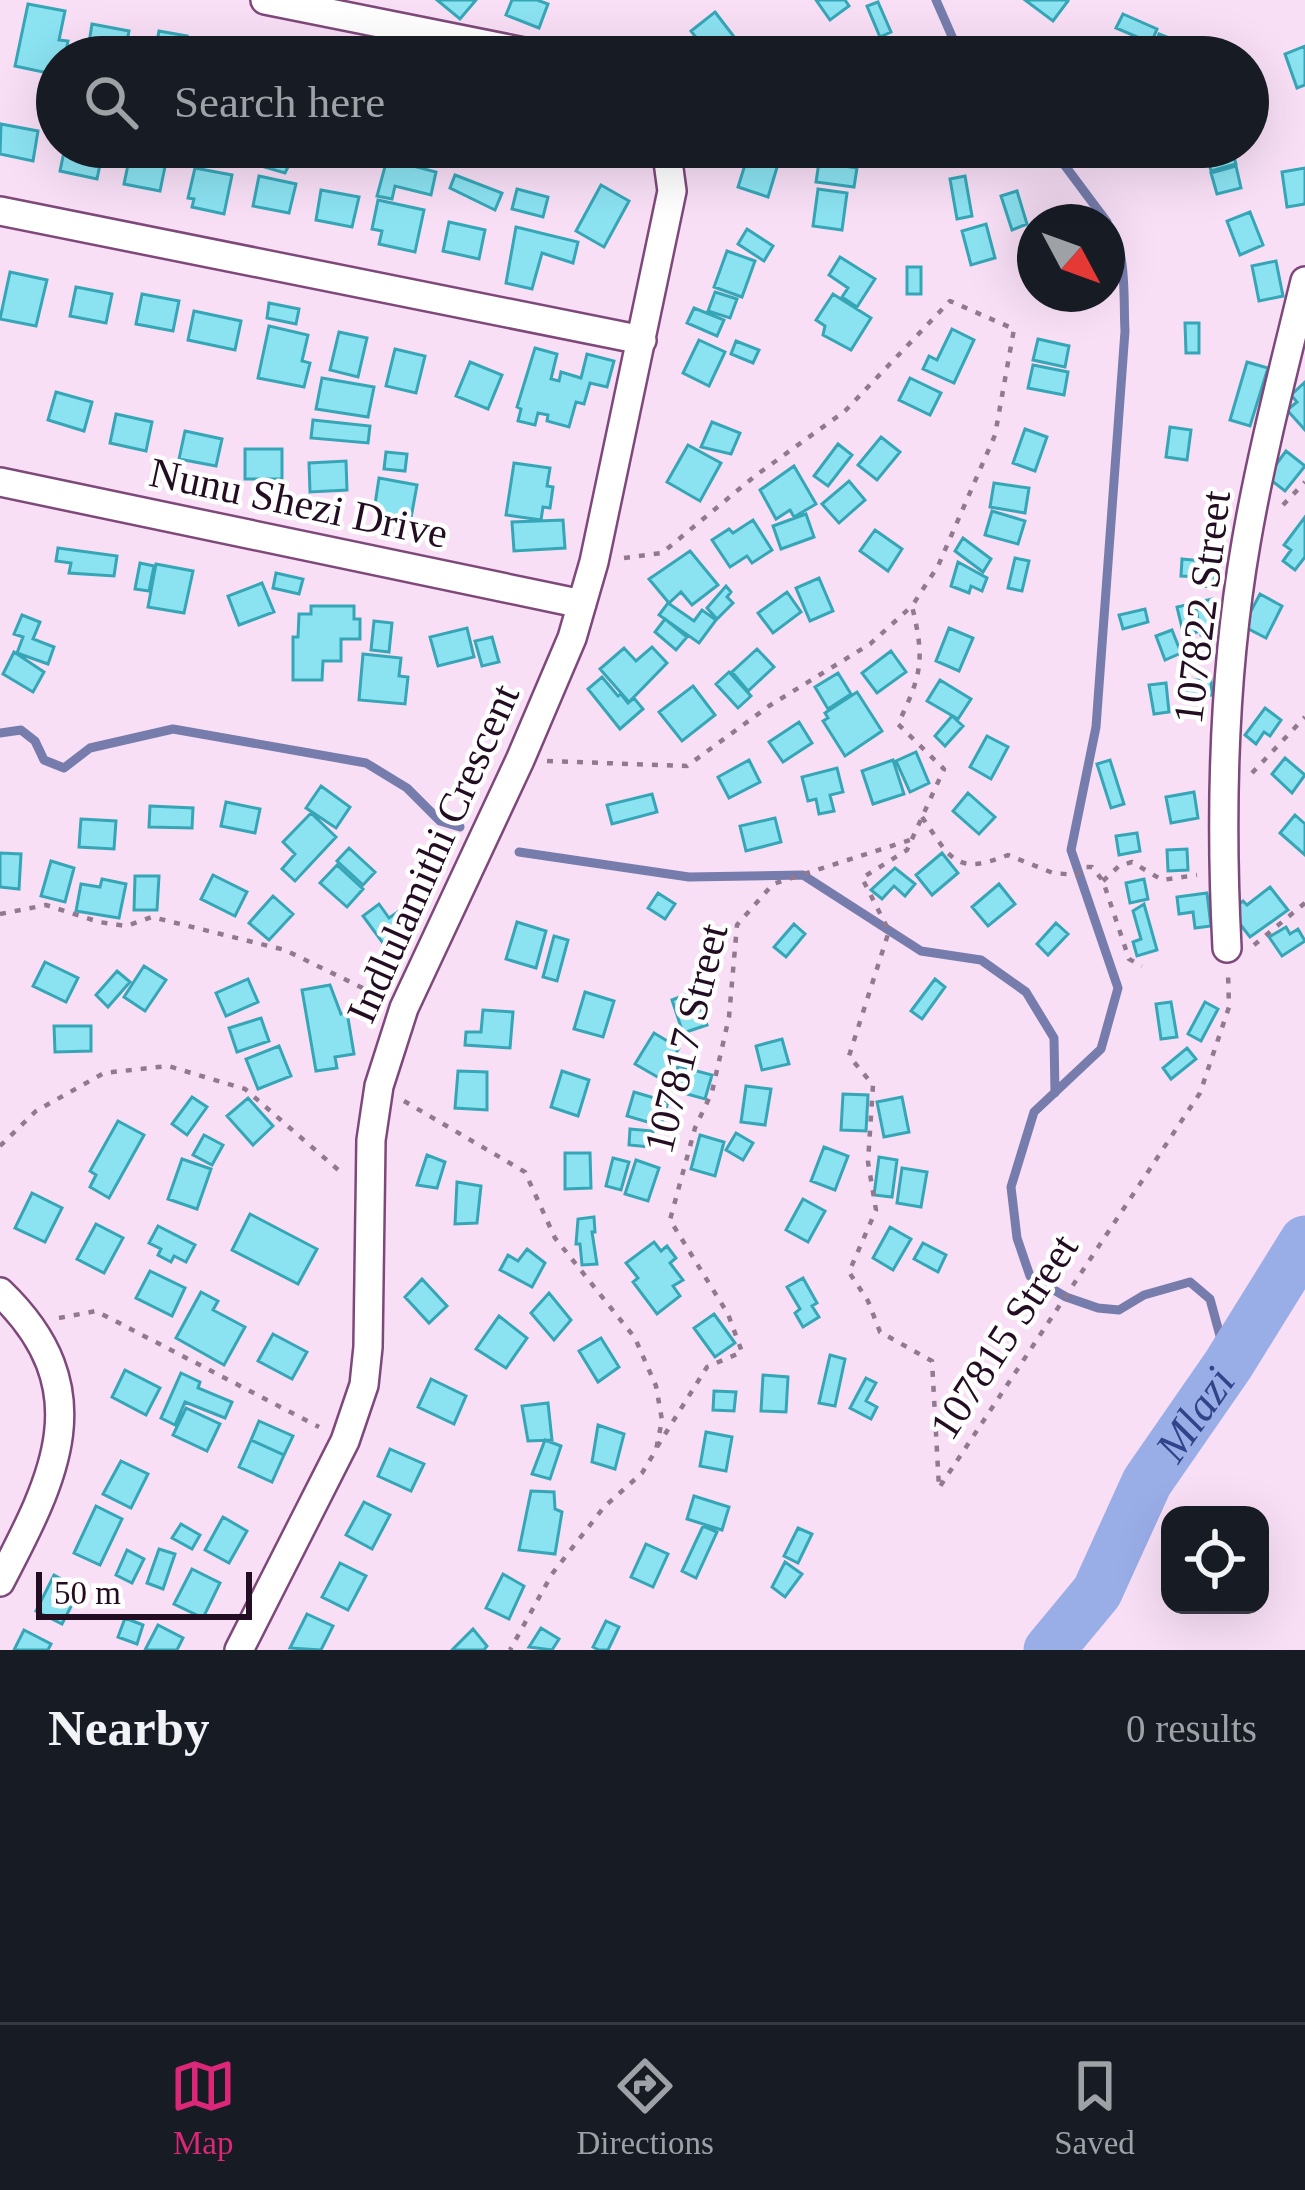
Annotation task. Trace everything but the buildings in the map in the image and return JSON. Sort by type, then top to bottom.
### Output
[{"type":"street","points":[[265,0],[444,36]]},
{"type":"street","name":"Indlulamithi Crescent","points":[[239,1650],[345,1441],[364,1384],[371,1140],[379,1086],[404,1008],[572,638],[594,562],[642,340],[672,191],[669,168]]},
{"type":"street","points":[[0,211],[642,340]]},
{"type":"street","name":"107822 Street","points":[[1227,948],[1222,846],[1229,677],[1246,544],[1305,281]]},
{"type":"street","name":"Nunu Shezi Drive","points":[[0,482],[582,604]]},
{"type":"street","points":[[0,1292],[30,1323],[56,1378],[61,1421],[56,1464],[0,1582]]},
{"type":"path","points":[[520,760],[687,766],[769,706],[870,644],[912,606],[938,566],[995,435],[1014,329],[950,301],[845,411],[755,476],[662,553],[594,562]]},
{"type":"path","points":[[1305,482],[1296,491],[1305,498]]},
{"type":"path","name":"107815 Street","points":[[912,606],[923,649],[916,686],[898,724],[944,769],[907,850],[862,878],[889,932],[849,1056],[873,1084],[868,1162],[876,1210],[849,1272],[880,1332],[932,1361],[939,1488],[1200,1093],[1229,1007],[1227,948]]},
{"type":"path","points":[[1224,796],[1265,763],[1305,717]]},
{"type":"path","points":[[921,817],[961,866],[981,866],[1008,855],[1053,873],[1077,875],[1082,867],[1092,867],[1102,881],[1129,959],[1142,966]]},
{"type":"path","name":"107817 Street","points":[[657,1447],[707,1367],[742,1352],[728,1314],[670,1220],[695,1128],[712,1092],[730,1017],[737,926],[772,884],[910,840]]},
{"type":"path","points":[[1102,881],[1132,862],[1162,880],[1215,873]]},
{"type":"path","points":[[1227,948],[1249,949],[1305,903]]},
{"type":"path","points":[[0,914],[46,905],[126,926],[152,917],[285,950],[404,1008]]},
{"type":"path","points":[[0,1146],[36,1111],[104,1073],[168,1066],[245,1089],[369,1197]]},
{"type":"path","points":[[379,1086],[525,1172],[555,1238],[634,1338],[656,1385],[662,1420],[657,1447],[642,1473],[604,1507],[552,1574],[510,1650]]},
{"type":"path","points":[[30,1323],[97,1311],[345,1441]]},
{"type":"waterway","points":[[936,0],[952,36]]},
{"type":"waterway","points":[[1067,168],[1094,204]]},
{"type":"waterway","points":[[1125,312],[1096,727],[1071,850],[1118,988],[1101,1049],[1034,1112],[1011,1187],[1017,1238],[1030,1276],[1066,1297],[1119,1310],[1144,1295],[1190,1282],[1210,1299],[1228,1365]]},
{"type":"waterway","points":[[0,733],[21,730],[35,741],[44,760],[64,768],[90,748],[173,729],[366,763],[407,788],[440,821],[460,827]]},
{"type":"waterway","points":[[519,852],[689,877],[803,875],[921,951],[981,960],[1026,992],[1054,1038],[1055,1093]]},
{"type":"waterway","name":"Mlazi","points":[[1049,1650],[1097,1592],[1147,1482],[1305,1241]]}]
